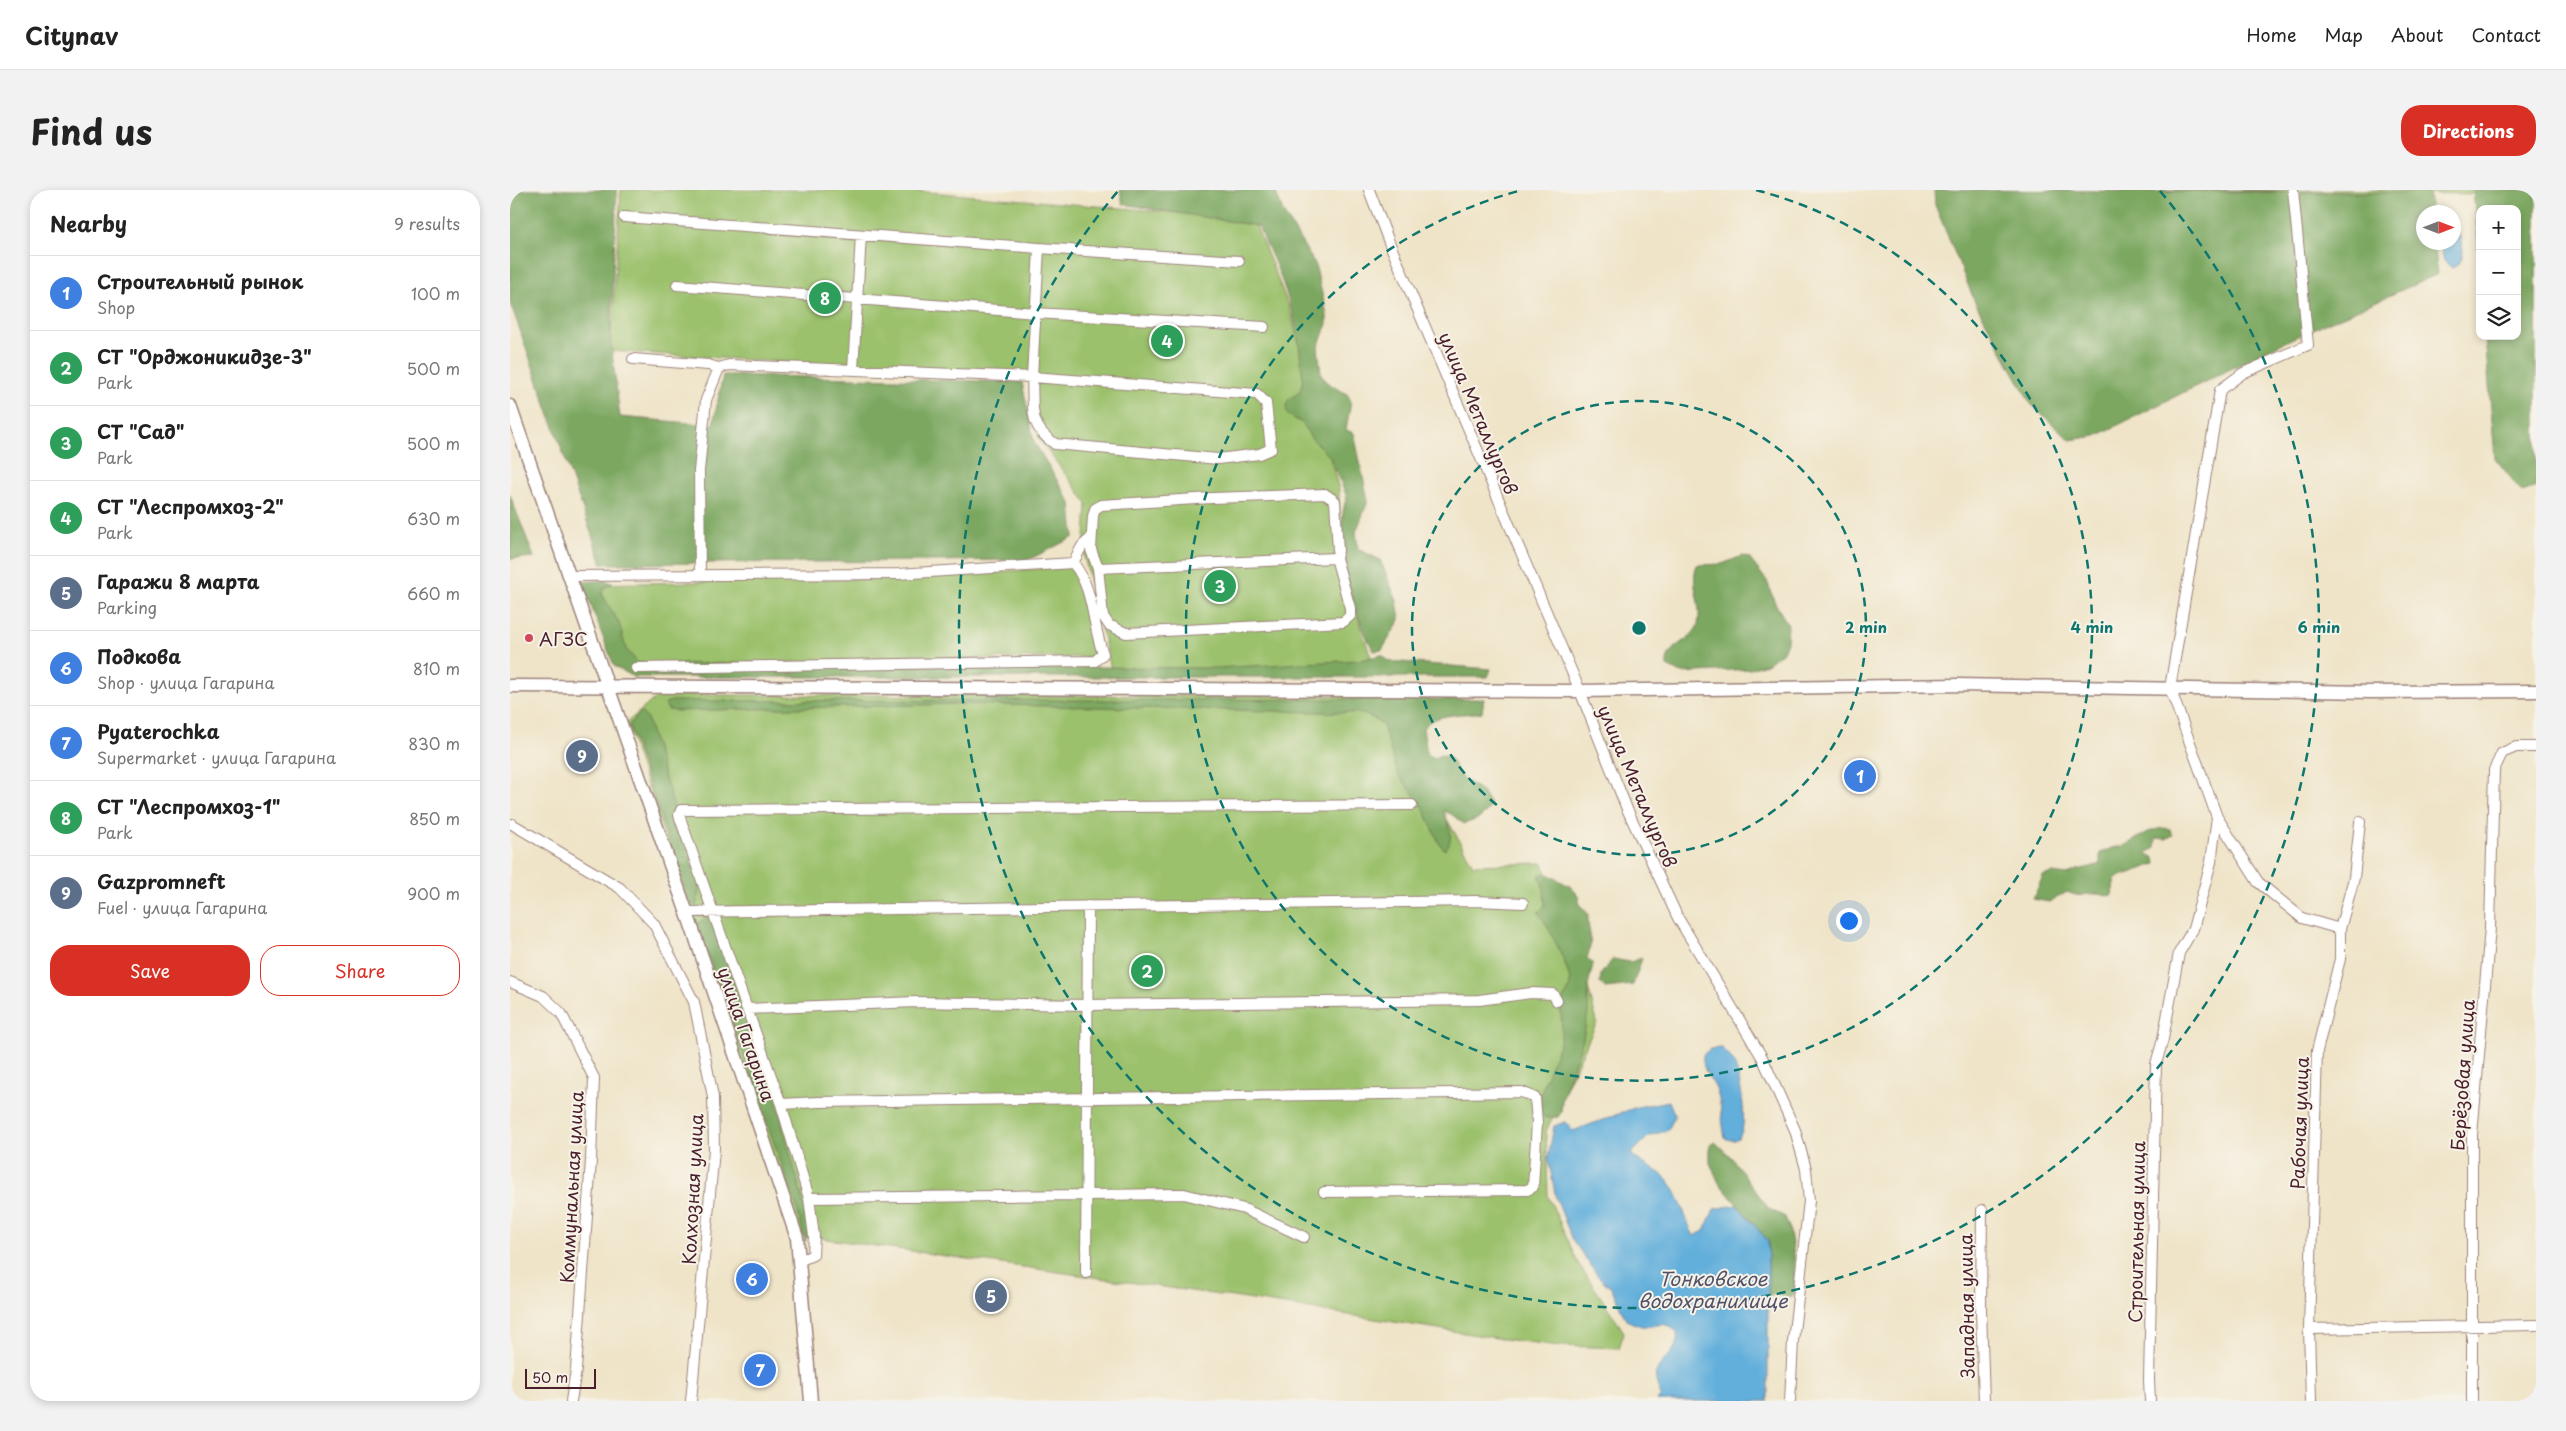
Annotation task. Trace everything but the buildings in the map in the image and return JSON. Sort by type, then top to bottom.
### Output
[{"type":"main road","name":"улица Гагарина","points":[[510,406],[687,912],[797,1238],[811,1401]]},
{"type":"main road","points":[[510,686],[1580,691],[1958,685],[2536,691]]},
{"type":"street","name":"улица Металлургов","points":[[1369,190],[1389,242],[1580,691],[1627,809],[1678,918],[1762,1057],[1796,1130],[1806,1169],[1809,1201],[1793,1341],[1790,1401]]},
{"type":"street","points":[[2293,190],[2308,346],[2243,373],[2220,390],[2170,688],[2217,817],[2258,882],[2302,918],[2340,929]]},
{"type":"street","points":[[624,217],[1239,261]]},
{"type":"street","points":[[853,370],[862,235]]},
{"type":"street","points":[[633,359],[708,365],[719,368],[729,365],[1032,376],[1257,394],[1266,403],[1270,449],[1259,454],[1218,459],[1055,444],[1041,435],[1035,425],[1032,376],[1039,248]]},
{"type":"street","points":[[677,285],[1036,313],[1264,327]]},
{"type":"street","points":[[700,575],[699,471],[706,400],[719,368]]},
{"type":"street","points":[[1325,494],[1335,501],[1338,551],[1336,558],[1350,608],[1350,616],[1343,622],[1126,633],[1110,625],[1103,616],[1098,568],[1091,550],[1090,539],[1095,509],[1101,505],[1212,498],[1325,494]]},
{"type":"street","points":[[1073,563],[1082,546],[1090,539]]},
{"type":"street","points":[[1098,568],[1336,558]]},
{"type":"street","points":[[569,576],[898,574],[1073,563]]},
{"type":"street","points":[[636,668],[1095,661],[1103,654],[1095,633],[1082,574],[1073,563]]},
{"type":"street","name":"Берёзовая улица","points":[[2472,1401],[2472,1135],[2490,928],[2494,770],[2502,753],[2516,747],[2536,747]]},
{"type":"street","points":[[799,1262],[813,1255],[814,1236],[809,1198],[781,1104],[679,815],[681,810],[1412,805]]},
{"type":"street","name":"Строительная улица","points":[[2150,1401],[2148,1380],[2156,1064],[2164,1039],[2179,954],[2193,929],[2211,862],[2217,817]]},
{"type":"street","name":"Рабочая улица","points":[[2311,1401],[2309,1329],[2316,1060],[2340,959],[2340,929],[2354,878],[2360,822]]},
{"type":"street","name":"Колхозная улица","points":[[512,824],[620,888],[654,924],[694,1002],[713,1097],[714,1150],[691,1401]]},
{"type":"street","points":[[687,912],[712,910],[1475,901],[1523,903]]},
{"type":"street","points":[[1086,1273],[1088,906]]},
{"type":"street","name":"Коммунальная улица","points":[[510,982],[543,996],[561,1013],[594,1078],[590,1180],[576,1370],[571,1401]]},
{"type":"street","points":[[747,1009],[916,1002],[1088,1005],[1479,1000],[1531,993],[1553,994],[1558,1000]]},
{"type":"street","points":[[781,1104],[1522,1092],[1535,1098],[1537,1123],[1533,1187],[1527,1190],[1324,1192]]},
{"type":"street","points":[[809,1198],[1184,1194],[1244,1209],[1304,1237]]},
{"type":"street","name":"Западная улица","points":[[1982,1210],[1981,1310],[1984,1401]]},
{"type":"street","points":[[2309,1329],[2536,1325]]},
{"type":"green space","points":[[510,190],[617,190],[610,337],[620,417],[713,425],[723,375],[1022,382],[1034,442],[1071,503],[1074,537],[1028,560],[602,564],[510,302]]},
{"type":"green space","points":[[621,190],[904,190],[1253,219],[1288,304],[1339,490],[1341,539],[1348,583],[1360,626],[1376,671],[1113,677],[1084,556],[1087,503],[1039,439],[1032,413],[1033,378],[610,351]]},
{"type":"green space","points":[[1120,190],[1275,190],[1283,212],[1315,264],[1327,315],[1327,324],[1318,347],[1321,374],[1326,382],[1347,394],[1351,401],[1346,430],[1354,433],[1368,501],[1356,532],[1358,549],[1380,560],[1397,601],[1400,620],[1382,650],[1374,651],[1366,637],[1347,575],[1342,531],[1343,512],[1347,497],[1330,457],[1311,438],[1302,423],[1288,415],[1286,408],[1288,400],[1298,393],[1303,382],[1299,343],[1286,292],[1258,226],[1123,204]]},
{"type":"green space","points":[[1934,190],[2429,193],[2430,205],[2416,205],[2416,250],[2435,250],[2438,274],[2293,338],[2096,436],[2070,440],[2031,404],[1975,302],[1935,205]]},
{"type":"green space","points":[[2160,190],[2473,190],[2474,194]]},
{"type":"green space","points":[[2473,190],[2536,190],[2536,487],[2522,492],[2495,458],[2485,340],[2521,340],[2521,205],[2476,205],[2476,223]]},
{"type":"green space","points":[[510,495],[534,557],[510,559]]},
{"type":"green space","points":[[1742,556],[1749,558],[1767,581],[1775,603],[1788,625],[1787,642],[1783,652],[1766,664],[1750,669],[1681,673],[1667,666],[1670,652],[1691,635],[1698,624],[1699,609],[1694,579],[1697,565],[1722,564]]},
{"type":"green space","points":[[1070,567],[1077,575],[1086,595],[1098,653],[1091,657],[625,665],[593,584],[897,578]]},
{"type":"green space","points":[[606,580],[613,584],[605,587],[602,594],[619,623],[626,649],[638,663],[1215,668],[1360,660],[1382,655],[1388,661],[1491,669],[1488,677],[634,677],[614,666],[582,582]]},
{"type":"green space","points":[[659,695],[1356,696],[1393,724],[1473,865],[1542,863],[1571,921],[1597,1022],[1546,1131],[1548,1196],[1578,1263],[1624,1332],[1619,1348],[1560,1346],[1503,1339],[1240,1298],[799,1235],[626,723]]},
{"type":"green space","points":[[1484,699],[1482,712],[1442,717],[1428,723],[1423,728],[1427,754],[1434,758],[1441,755],[1449,757],[1462,778],[1482,791],[1491,806],[1480,818],[1464,824],[1444,811],[1451,836],[1445,850],[1439,843],[1423,807],[1398,774],[1383,726],[1377,720],[1361,713],[956,704],[677,711],[668,710],[665,703],[672,701]]},
{"type":"green space","points":[[641,712],[647,718],[699,890],[696,907],[690,902],[629,725]]},
{"type":"green space","points":[[2163,828],[2170,829],[2173,835],[2166,839],[2156,838],[2155,848],[2146,853],[2155,858],[2156,864],[2115,878],[2112,895],[2080,895],[2067,892],[2049,902],[2033,899],[2043,876],[2052,873],[2067,875],[2100,864],[2100,853],[2124,846],[2148,832]]},
{"type":"green space","points":[[1546,873],[1571,887],[1578,895],[1580,905],[1588,914],[1591,939],[1587,958],[1593,964],[1588,986],[1588,1012],[1583,1039],[1562,1100],[1561,1112],[1558,1117],[1546,1118],[1539,1113],[1541,1094],[1560,1042],[1562,1027],[1560,1003],[1568,991],[1570,982],[1557,946],[1538,912],[1545,905],[1544,889],[1539,875]]},
{"type":"green space","points":[[710,915],[772,1086],[810,1227],[805,1242],[796,1205],[697,924]]},
{"type":"green space","points":[[1642,958],[1633,985],[1605,988],[1600,982],[1601,974],[1613,959],[1630,962]]},
{"type":"green space","points":[[1715,1142],[1731,1157],[1769,1209],[1785,1217],[1789,1227],[1795,1261],[1794,1295],[1789,1298],[1776,1294],[1768,1296],[1768,1241],[1719,1183],[1710,1163],[1710,1145]]},
{"type":"water","points":[[2461,242],[2463,254],[2458,264],[2452,268],[2444,261],[2442,250],[2461,250]]},
{"type":"water","points":[[1722,1048],[1734,1063],[1742,1097],[1743,1125],[1740,1135],[1735,1140],[1725,1138],[1718,1095],[1703,1062],[1703,1055],[1710,1049]]},
{"type":"water","name":"Тонковское водохранилище","points":[[1669,1101],[1675,1116],[1668,1130],[1649,1136],[1631,1154],[1659,1172],[1672,1185],[1694,1236],[1704,1231],[1714,1209],[1737,1205],[1768,1241],[1768,1401],[1657,1401],[1661,1396],[1656,1382],[1656,1373],[1676,1345],[1677,1332],[1664,1324],[1642,1326],[1626,1320],[1612,1289],[1598,1276],[1572,1239],[1556,1198],[1548,1158],[1554,1126],[1565,1122],[1573,1131],[1637,1107]]},
{"type":"place","name":"СТ \"Леспромхоз-1\"","points":[[825,298]]},
{"type":"place","name":"СТ \"Леспромхоз-2\"","points":[[1167,341]]},
{"type":"place","name":"СТ \"Сад\"","points":[[1220,586]]},
{"type":"place","name":"АГЗС","points":[[529,638]]},
{"type":"place","name":"Gazpromneft","points":[[582,756]]},
{"type":"place","name":"Строительный рынок","points":[[1860,776]]},
{"type":"place","name":"СТ \"Орджоникидзе-3\"","points":[[1147,971]]},
{"type":"place","name":"Подкова","points":[[752,1279]]},
{"type":"place","name":"Гаражи 8 марта","points":[[991,1296]]},
{"type":"place","name":"Pyaterochka","points":[[760,1370]]}]
